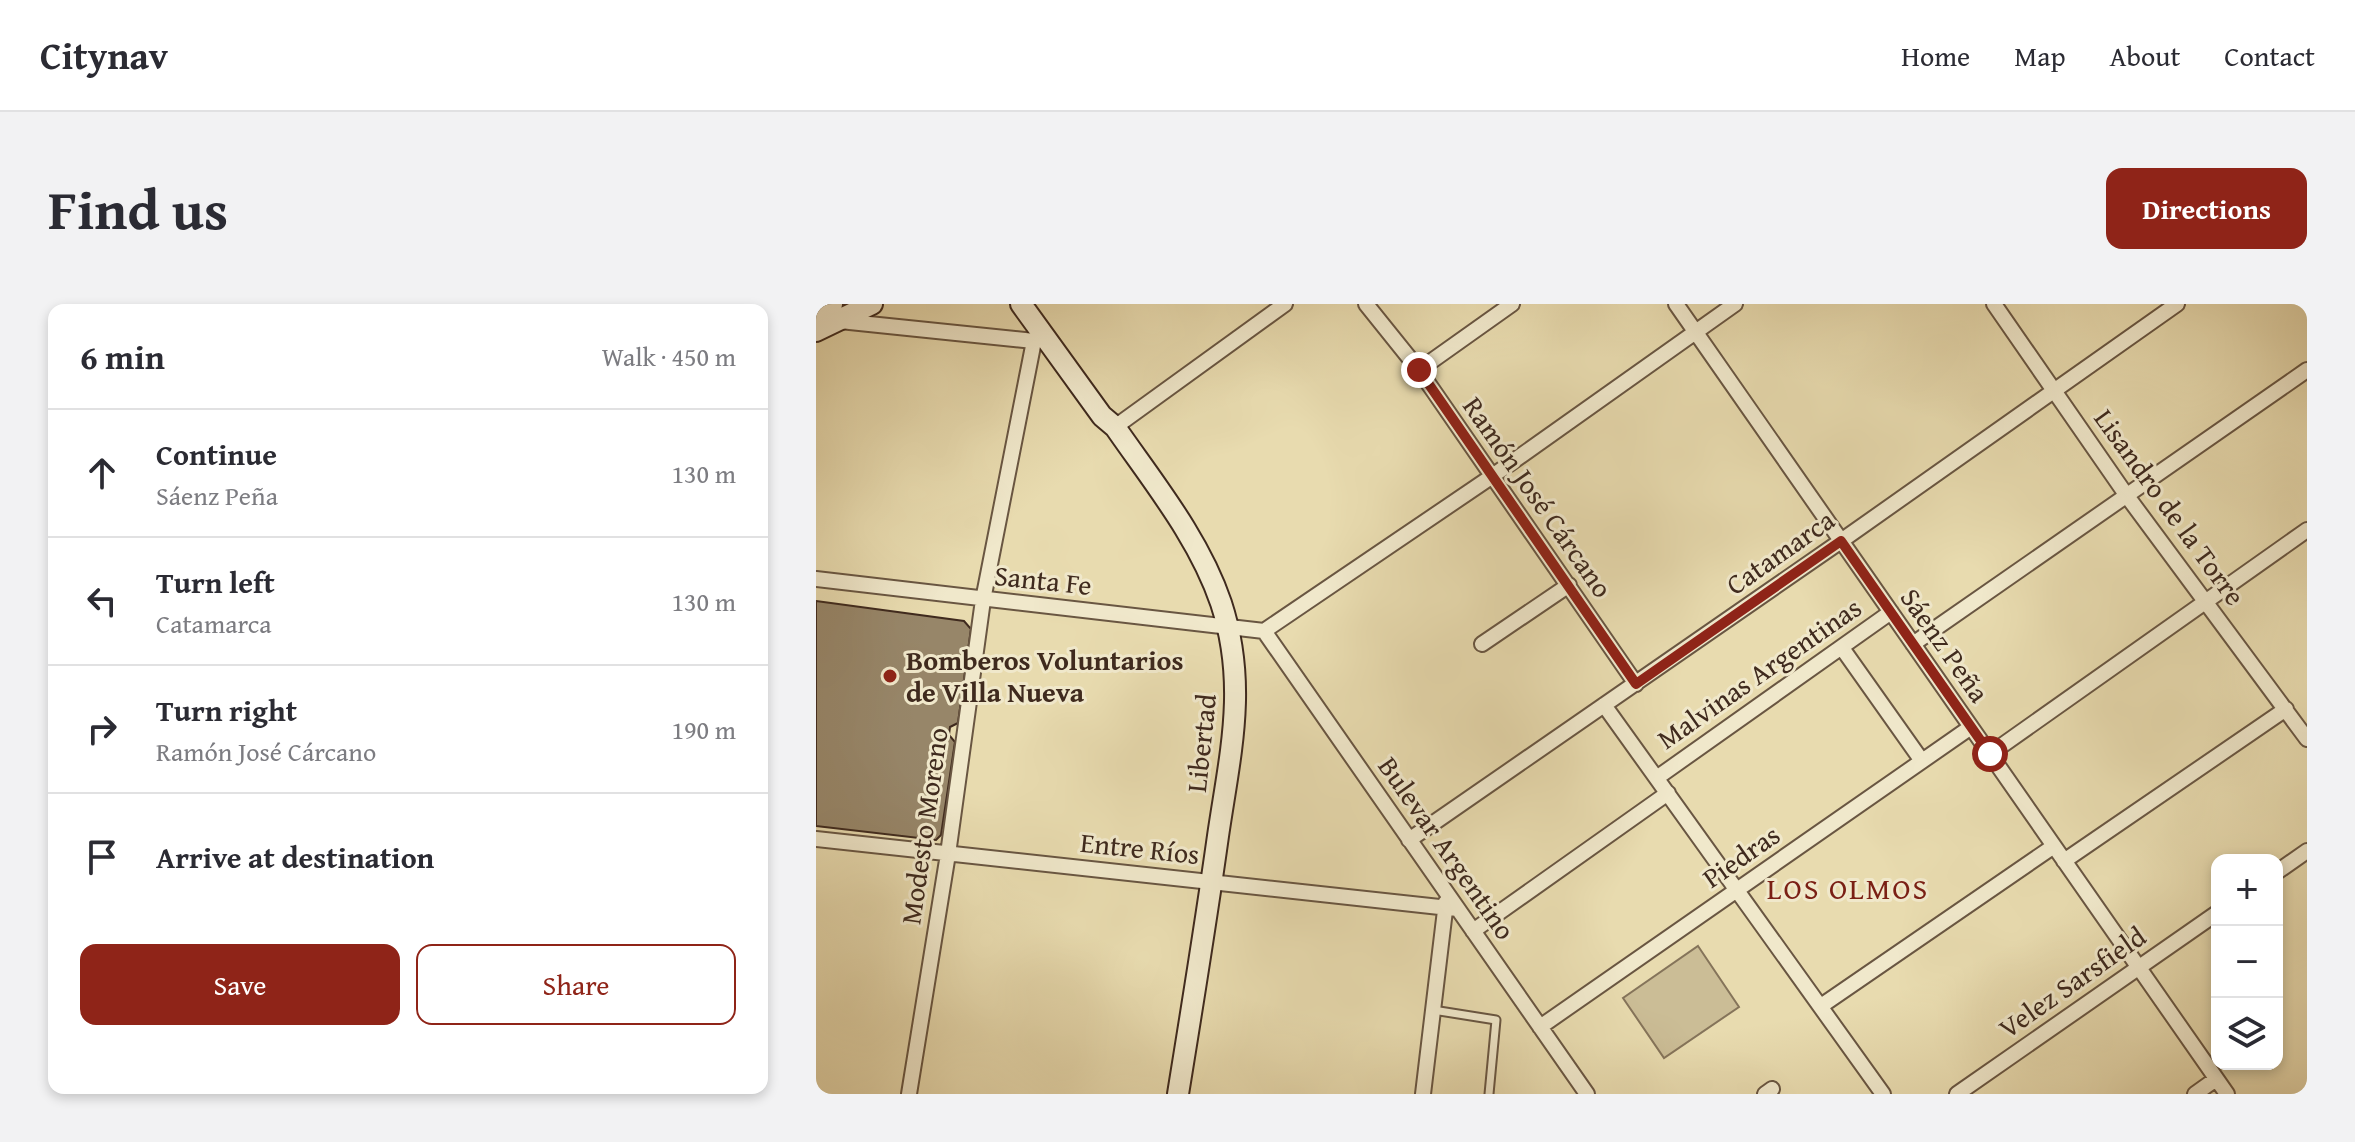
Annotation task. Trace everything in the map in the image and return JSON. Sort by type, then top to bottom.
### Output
[{"type":"main road","points":[[816,312],[835,312],[872,304]]},
{"type":"main road","name":"Libertad","points":[[1021,304],[1038,338],[1102,416],[1115,427],[1195,545],[1213,580],[1228,626],[1236,675],[1236,712],[1178,1094]]},
{"type":"main road","name":"Libertad","points":[[1036,304],[1110,410],[1115,427]]},
{"type":"main road","points":[[816,331],[835,312]]},
{"type":"street","points":[[1115,427],[1285,304]]},
{"type":"street","name":"Ramón José Cárcano","points":[[1366,304],[1419,370],[1636,684]]},
{"type":"street","points":[[1419,370],[1512,304]]},
{"type":"street","name":"Sáenz Peña","points":[[1676,304],[2227,1094]]},
{"type":"street","points":[[1264,631],[1491,477],[1735,304]]},
{"type":"street","name":"Lisandro de la Torre","points":[[1994,304],[2127,496],[2307,739]]},
{"type":"street","name":"Catamarca","points":[[1409,840],[2177,304]]},
{"type":"street","points":[[835,312],[1038,338]]},
{"type":"street","name":"Modesto Moreno","points":[[909,1094],[948,854],[983,600],[1038,338]]},
{"type":"street","points":[[1913,644],[2307,370]]},
{"type":"street","points":[[1990,754],[2307,530]]},
{"type":"street","name":"Santa Fe","points":[[816,579],[1264,631]]},
{"type":"street","points":[[1482,644],[1569,585]]},
{"type":"street","name":"Malvinas Argentinas","points":[[1658,777],[1891,612]]},
{"type":"street","name":"Bulevar Argentino","points":[[1264,631],[1450,904],[1473,931],[1587,1094]]},
{"type":"street","points":[[1842,648],[1922,761]]},
{"type":"street","points":[[1604,705],[1883,1094]]},
{"type":"street","points":[[2064,861],[2286,709]]},
{"type":"street","name":"Piedras","points":[[1540,1027],[1971,727]]},
{"type":"street","name":"Malvinas Argentinas","points":[[1473,931],[1668,793]]},
{"type":"street","name":"Entre Ríos","points":[[816,839],[1450,904]]},
{"type":"street","points":[[1821,1006],[2054,846]]},
{"type":"street","points":[[2283,868],[2307,851]]},
{"type":"street","points":[[1423,1094],[1450,904]]},
{"type":"street","name":"Velez Sarsfield","points":[[1957,1094],[2211,917]]},
{"type":"street","points":[[2195,1094],[2216,1079]]},
{"type":"lane","points":[[1433,1010],[1496,1020],[1489,1094]]},
{"type":"shaded area","points":[[1698,946],[1739,1007],[1664,1058],[1623,998]]},
{"type":"building","name":"Bomberos Voluntarios de Villa Nueva","points":[[816,601],[964,621],[971,629],[958,723],[950,727],[949,735],[955,742],[941,835],[936,840],[816,826]]},
{"type":"place","name":"Bomberos Voluntarios de Villa Nueva","points":[[890,676]]},
{"type":"district","name":"LOS OLMOS","points":[[1848,889]]},
{"type":"route","points":[[1419,370],[1636,684],[1841,541],[1990,754]]}]
